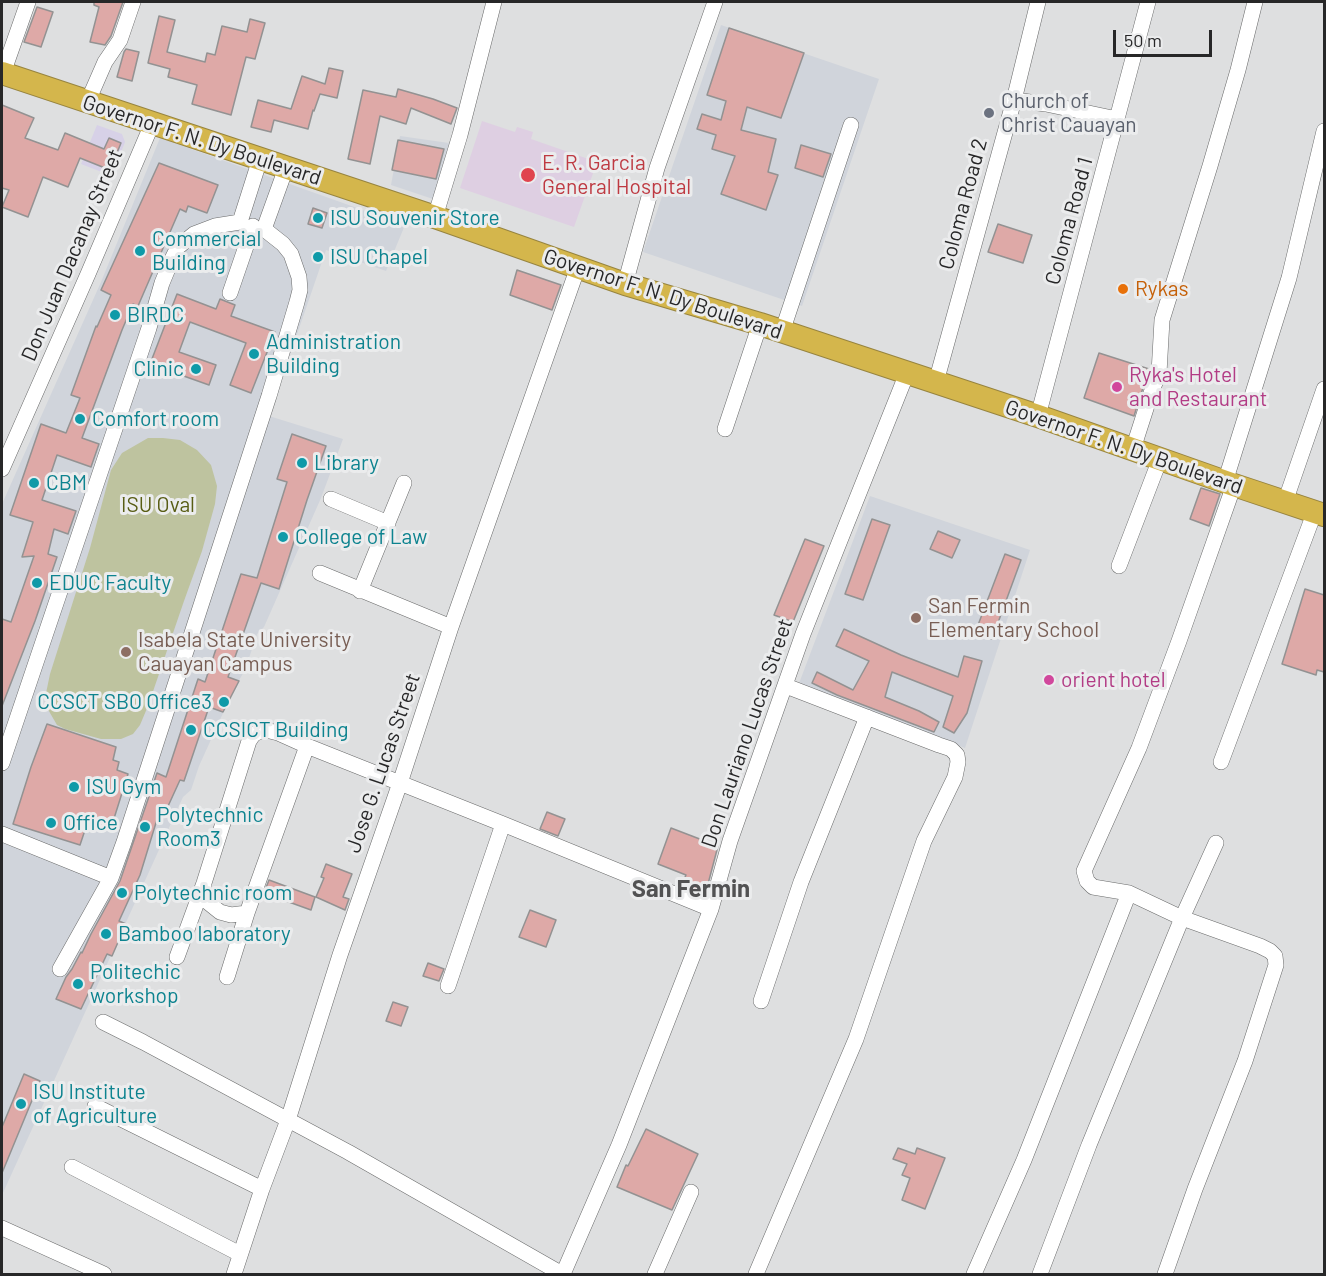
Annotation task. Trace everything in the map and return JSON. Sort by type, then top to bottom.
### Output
[{"type":"highway","name":"Governor F. N. Dy Boulevard","points":[[2,75],[88,101],[435,217],[625,284],[760,324],[907,372],[1320,513]]},
{"type":"street","points":[[2,75],[28,2]]},
{"type":"street","points":[[88,101],[105,62],[120,40],[133,2]]},
{"type":"street","points":[[435,217],[460,135],[494,2]]},
{"type":"street","points":[[625,284],[657,168],[715,2]]},
{"type":"street","name":"Coloma Road 2","points":[[936,382],[1014,100],[1038,2]]},
{"type":"street","name":"Coloma Road 1","points":[[1038,416],[1148,2]]},
{"type":"street","points":[[1133,449],[1159,373],[1162,320],[1213,156],[1255,2]]},
{"type":"street","points":[[1014,100],[1046,104],[1117,119]]},
{"type":"street","name":"Don Juan Dacanay Street","points":[[2,469],[152,124]]},
{"type":"street","points":[[782,332],[851,125]]},
{"type":"street","points":[[1165,1275],[1195,1189],[1245,1061],[1276,965],[1275,956],[1260,946],[1182,918],[1129,893],[1093,887],[1087,881],[1084,871],[1139,748],[1179,641],[1229,483],[1289,278],[1324,131]]},
{"type":"street","points":[[253,226],[260,159]]},
{"type":"street","points":[[230,292],[253,226],[286,168]]},
{"type":"street","points":[[2,763],[162,283],[172,259],[178,247],[194,234],[215,226],[253,226],[283,244],[291,255],[299,277],[300,290],[297,303],[124,842],[111,878],[60,969]]},
{"type":"street","name":"Jose G. Lucas Street","points":[[234,1275],[262,1189],[288,1120],[340,955],[451,627],[578,267]]},
{"type":"street","points":[[726,429],[760,324]]},
{"type":"street","name":"Don Lauriano Lucas Street","points":[[562,1275],[619,1145],[711,909],[730,841],[804,634],[907,372]]},
{"type":"street","points":[[1285,502],[1324,389]]},
{"type":"street","points":[[1119,566],[1160,459]]},
{"type":"street","points":[[360,591],[404,483]]},
{"type":"street","points":[[331,499],[388,523]]},
{"type":"street","points":[[1221,762],[1320,513]]},
{"type":"street","points":[[320,573],[451,627]]},
{"type":"street","points":[[756,1275],[856,1039],[924,841],[955,777],[958,762],[957,754],[951,749],[786,686]]},
{"type":"street","points":[[761,1001],[801,882],[867,717]]},
{"type":"street","points":[[177,957],[204,883],[249,741],[253,735],[266,730],[711,909]]},
{"type":"street","points":[[227,977],[306,746]]},
{"type":"street","points":[[448,986],[503,824]]},
{"type":"street","points":[[2,834],[111,878]]},
{"type":"street","points":[[1040,1275],[1089,1145],[1182,918],[1216,843]]},
{"type":"street","points":[[204,883],[205,900],[212,907],[231,915],[248,913]]},
{"type":"street","points":[[974,1275],[1024,1160],[1129,893]]},
{"type":"street","points":[[103,1022],[288,1120],[562,1275]]},
{"type":"street","points":[[95,1106],[262,1189]]},
{"type":"street","points":[[72,1167],[240,1254]]},
{"type":"street","points":[[655,1275],[691,1192]]},
{"type":"street","points":[[2,1228],[104,1275]]},
{"type":"shaded area","points":[[721,25],[879,79],[802,306],[643,252]]},
{"type":"shaded area","name":"E. R. Garcia General Hospital","points":[[482,121],[515,132],[517,127],[533,132],[531,139],[597,162],[574,227],[460,188]]},
{"type":"shaded area","points":[[97,125],[122,134],[125,142],[112,176],[81,164]]},
{"type":"shaded area","points":[[400,136],[449,143],[433,199],[391,185]]},
{"type":"shaded area","name":"Isabela State University Cauayan Campus","points":[[160,138],[405,225],[386,271],[326,250],[269,416],[343,439],[321,498],[264,627],[257,634],[245,670],[199,766],[191,790],[183,797],[2,1195],[2,504],[101,282]]},
{"type":"shaded area","name":"San Fermin Elementary School","points":[[870,496],[1030,550],[965,748],[798,686]]},
{"type":"green space","name":"ISU Oval","points":[[148,438],[180,440],[197,450],[211,465],[217,486],[215,504],[202,551],[140,725],[133,734],[121,739],[101,739],[57,725],[46,706],[45,698],[50,674],[90,548],[111,470],[122,453]]},
{"type":"building","points":[[94,2],[123,2],[111,36],[105,45],[90,42],[99,7],[94,5]]},
{"type":"building","points":[[37,7],[53,12],[41,47],[24,42]]},
{"type":"building","points":[[159,16],[175,20],[167,52],[205,62],[207,53],[215,55],[222,26],[247,32],[250,19],[265,23],[255,59],[246,57],[231,115],[192,104],[197,85],[168,77],[170,69],[148,63]]},
{"type":"building","points":[[729,28],[804,53],[781,118],[747,107],[741,130],[776,139],[768,172],[778,175],[766,210],[721,194],[735,156],[712,149],[716,135],[697,129],[702,114],[721,120],[726,101],[707,95]]},
{"type":"building","points":[[126,49],[139,52],[132,81],[117,77]]},
{"type":"building","points":[[329,68],[343,71],[337,98],[320,94],[308,129],[274,120],[271,132],[251,127],[258,100],[291,109],[302,76],[325,84]]},
{"type":"building","points":[[398,89],[457,108],[451,124],[411,108],[406,124],[380,116],[370,164],[348,159],[363,90],[396,97]]},
{"type":"building","points":[[2,105],[34,118],[25,138],[58,150],[65,133],[104,149],[109,138],[121,143],[110,170],[80,158],[68,187],[43,177],[28,217],[2,207],[9,190],[2,188]]},
{"type":"building","points":[[398,140],[444,149],[436,179],[392,170]]},
{"type":"building","points":[[801,145],[831,154],[823,177],[795,168]]},
{"type":"building","points":[[159,163],[218,185],[207,213],[188,206],[186,212],[180,209],[138,306],[133,304],[82,438],[99,444],[91,467],[57,455],[42,500],[76,511],[68,534],[54,529],[48,554],[57,557],[2,706],[2,619],[11,622],[34,556],[22,557],[33,522],[10,515],[41,424],[66,433],[80,398],[71,395],[96,326],[111,295],[101,290]]},
{"type":"building","name":"ISU Souvenir Store","points":[[313,208],[327,213],[322,228],[308,224]]},
{"type":"building","points":[[998,224],[1032,235],[1023,263],[988,252]]},
{"type":"building","points":[[517,270],[561,285],[552,310],[510,295]]},
{"type":"building","name":"Administration Building","points":[[177,294],[216,309],[220,299],[235,305],[231,316],[275,332],[251,393],[230,385],[246,343],[190,322],[179,352],[216,365],[209,385],[150,364]]},
{"type":"building","points":[[1099,353],[1149,369],[1134,416],[1084,398]]},
{"type":"building","points":[[292,434],[326,446],[279,589],[261,583],[228,677],[239,681],[223,712],[209,707],[184,781],[180,780],[164,815],[159,813],[140,875],[119,921],[126,924],[112,956],[107,954],[81,1009],[56,999],[120,881],[157,773],[166,777],[198,679],[205,682],[241,574],[257,578],[287,482],[277,479]]},
{"type":"building","points":[[1201,488],[1220,494],[1209,526],[1190,519]]},
{"type":"building","points":[[872,519],[890,525],[863,600],[845,594]]},
{"type":"building","points":[[938,531],[960,540],[952,558],[930,549]]},
{"type":"building","points":[[805,539],[824,546],[793,622],[774,615]]},
{"type":"building","points":[[1005,554],[1021,560],[992,639],[975,633]]},
{"type":"building","points":[[1305,589],[1324,595],[1324,672],[1317,670],[1316,675],[1282,664]]},
{"type":"building","points":[[844,629],[901,655],[958,677],[964,656],[982,661],[967,713],[954,733],[943,727],[953,696],[892,672],[885,697],[939,722],[934,732],[837,695],[812,683],[817,672],[853,690],[869,661],[836,646]]},
{"type":"building","name":"ISU Gym","points":[[47,724],[116,747],[113,760],[119,762],[117,770],[128,774],[111,828],[88,821],[80,845],[13,824]]},
{"type":"building","points":[[547,812],[565,819],[558,836],[540,829]]},
{"type":"building","points":[[671,828],[718,846],[708,884],[703,882],[699,894],[681,886],[686,875],[658,864]]},
{"type":"building","points":[[326,864],[352,874],[343,897],[349,899],[345,910],[316,897],[324,878],[321,877]]},
{"type":"building","points":[[269,880],[315,897],[311,910],[264,893]]},
{"type":"building","points":[[530,910],[556,920],[546,947],[519,937]]},
{"type":"building","points":[[428,963],[444,969],[439,981],[423,976]]},
{"type":"building","points":[[393,1002],[408,1007],[401,1026],[386,1021]]},
{"type":"building","name":"ISU Institute of Agriculture","points":[[24,1074],[40,1081],[2,1173],[2,1127]]},
{"type":"building","points":[[646,1129],[698,1154],[672,1210],[617,1187]]},
{"type":"building","points":[[898,1148],[915,1154],[917,1148],[945,1158],[925,1209],[902,1200],[910,1178],[902,1175],[907,1164],[893,1159]]},
{"type":"place","name":"Church of Christ Cauayan","points":[[989,113]]},
{"type":"place","name":"E. R. Garcia General Hospital","points":[[528,175]]},
{"type":"place","name":"ISU Souvenir Store","points":[[318,218]]},
{"type":"place","name":"Commercial Building","points":[[140,251]]},
{"type":"place","name":"ISU Chapel","points":[[318,257]]},
{"type":"place","name":"Rykas","points":[[1123,289]]},
{"type":"place","name":"BIRDC","points":[[115,315]]},
{"type":"place","name":"Administration Building","points":[[254,354]]},
{"type":"place","name":"Clinic","points":[[196,369]]},
{"type":"place","name":"Ryka's Hotel and Restaurant","points":[[1117,387]]},
{"type":"place","name":"Comfort room","points":[[80,419]]},
{"type":"place","name":"Library","points":[[302,463]]},
{"type":"place","name":"CBM","points":[[34,483]]},
{"type":"place","name":"College of Law","points":[[283,537]]},
{"type":"place","name":"EDUC Faculty","points":[[37,583]]},
{"type":"place","name":"San Fermin Elementary School","points":[[916,618]]},
{"type":"place","name":"Isabela State University Cauayan Campus","points":[[126,652]]},
{"type":"place","name":"orient hotel","points":[[1049,680]]},
{"type":"place","name":"CCSCT SBO Office3","points":[[224,702]]},
{"type":"place","name":"CCSICT Building","points":[[191,730]]},
{"type":"place","name":"ISU Gym","points":[[74,787]]},
{"type":"place","name":"Office","points":[[51,823]]},
{"type":"place","name":"Polytechnic Room3","points":[[145,827]]},
{"type":"place","name":"Polytechnic room","points":[[122,893]]},
{"type":"place","name":"Bamboo laboratory","points":[[106,934]]},
{"type":"place","name":"Politechic workshop","points":[[78,984]]},
{"type":"place","name":"ISU Institute of Agriculture","points":[[21,1104]]},
{"type":"district","name":"San Fermin","points":[[691,889]]}]
